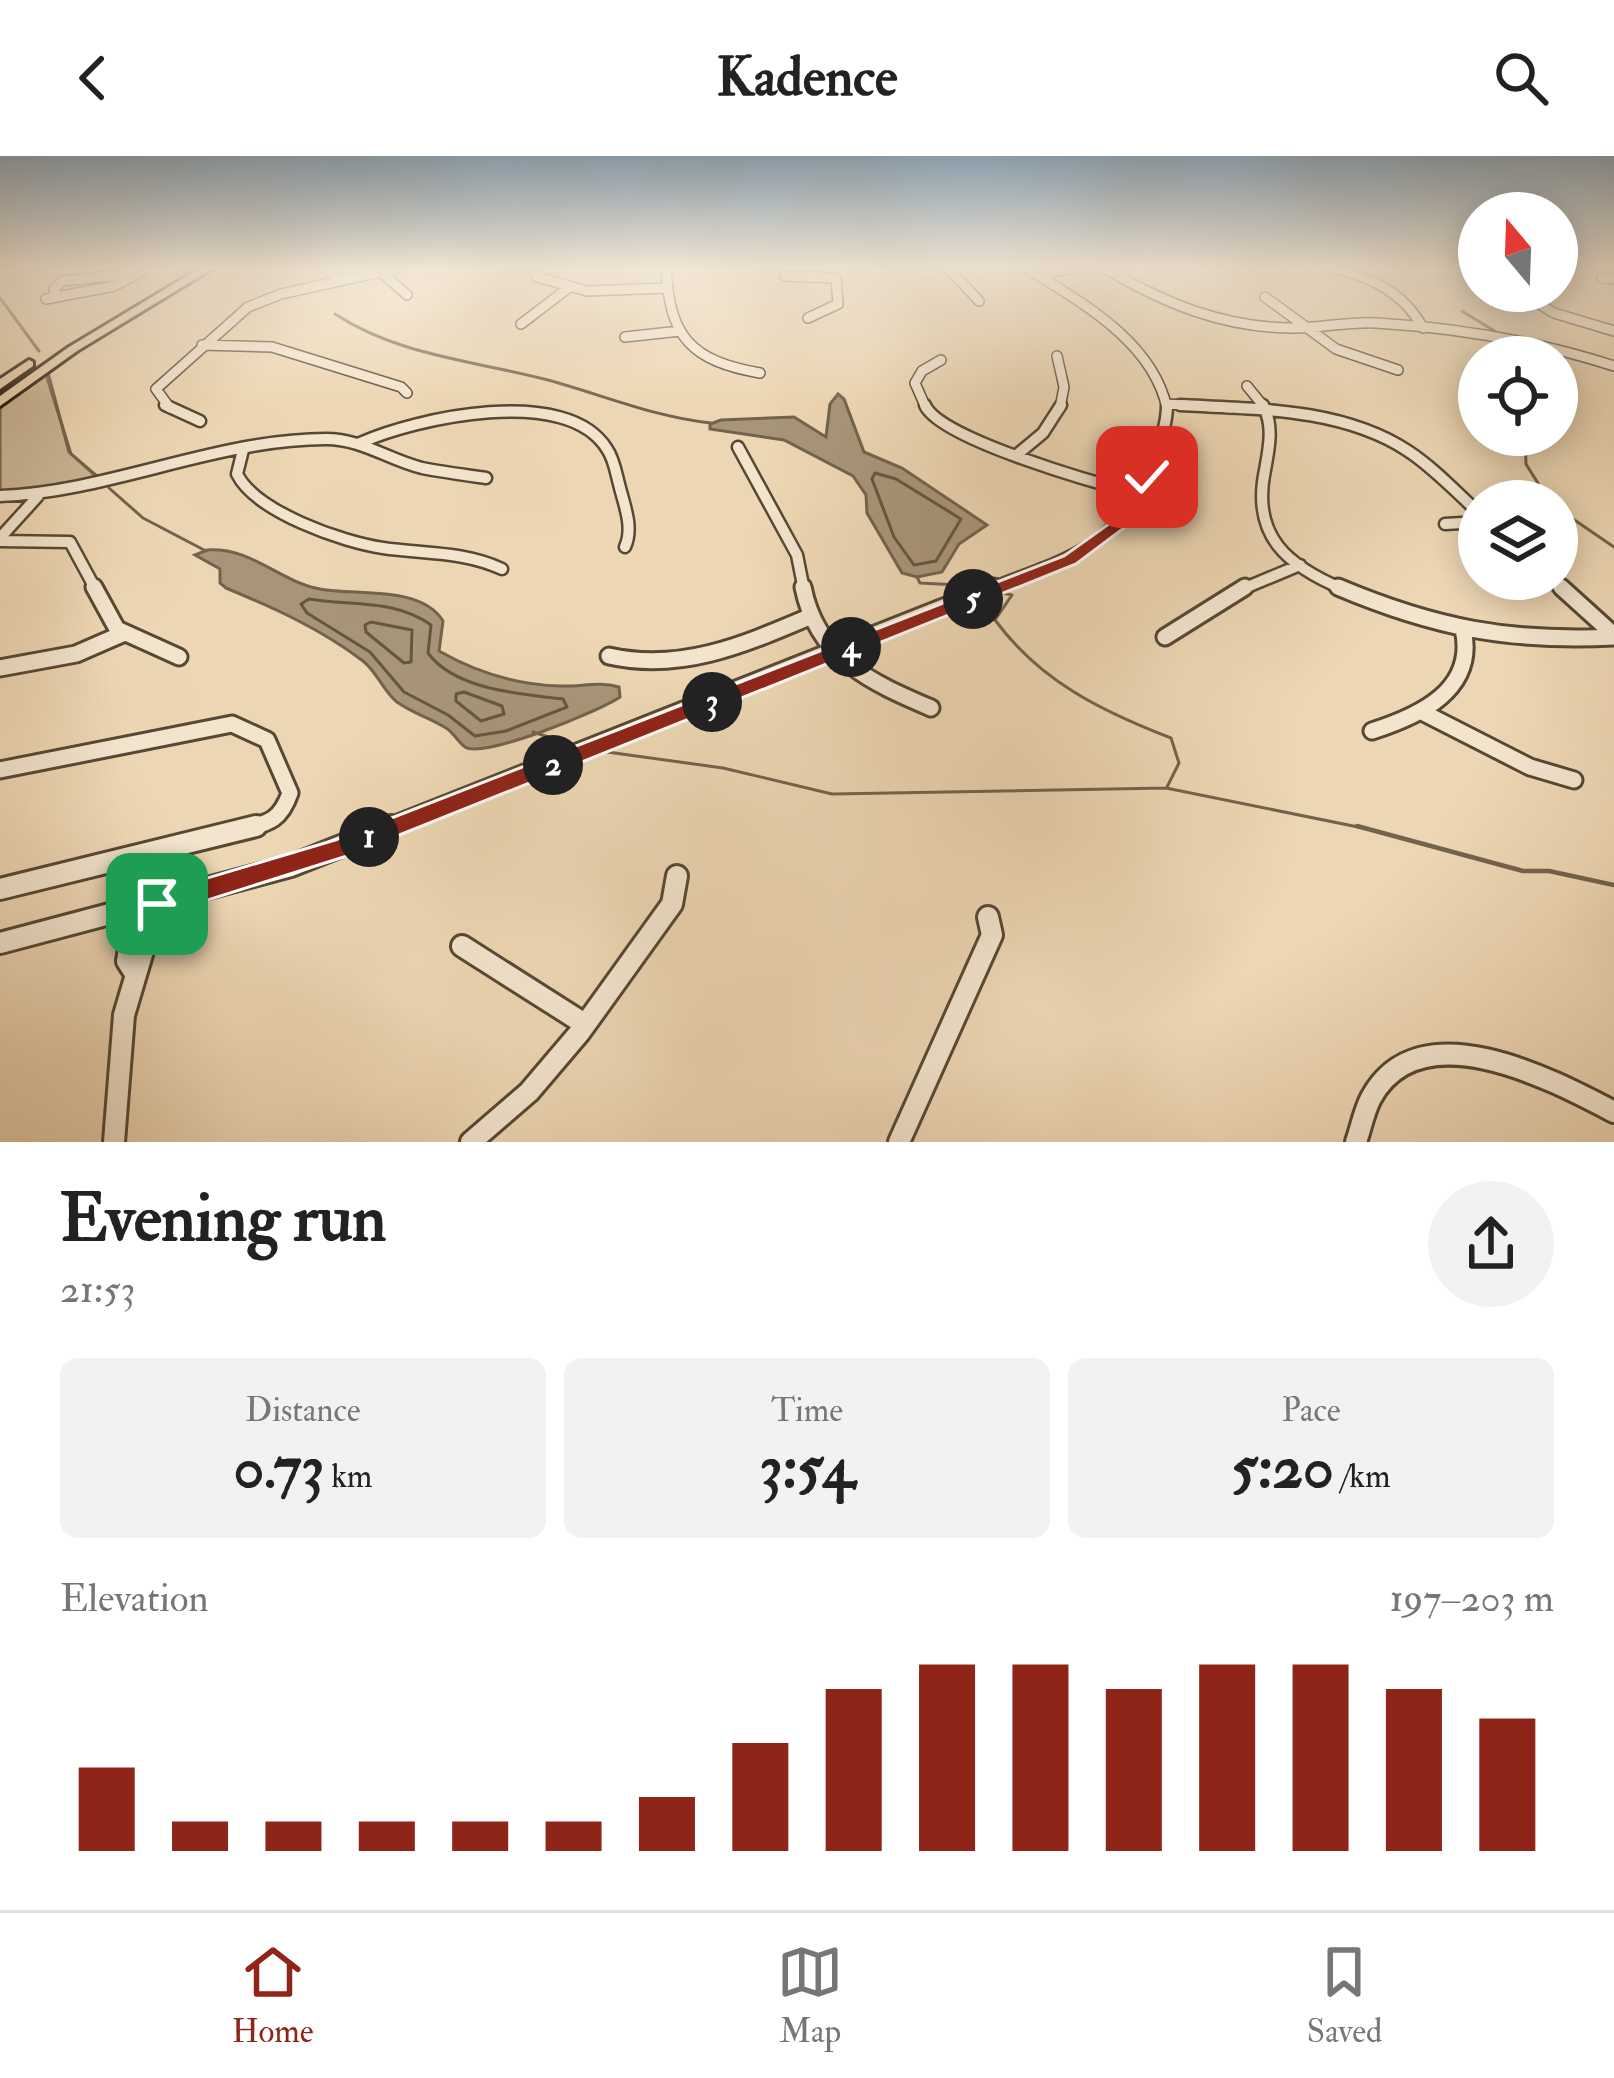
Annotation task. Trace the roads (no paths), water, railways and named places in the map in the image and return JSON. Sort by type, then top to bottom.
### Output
[{"type":"main road","points":[[0,385],[112,313]]},
{"type":"main road","points":[[0,401],[122,313]]},
{"type":"main road","points":[[73,349],[133,313]]},
{"type":"street","points":[[200,421],[176,413],[156,391],[165,377],[242,313]]},
{"type":"street","points":[[521,324],[535,313]]},
{"type":"street","points":[[675,313],[692,353],[706,362],[760,373]]},
{"type":"street","points":[[808,318],[826,313]]},
{"type":"street","points":[[0,943],[291,866],[1070,560],[1116,530],[1140,494],[1167,406],[1154,370],[1137,349],[1088,313]]},
{"type":"street","points":[[1188,313],[1255,327],[1362,322],[1423,328],[1560,350],[1614,366]]},
{"type":"street","points":[[1286,313],[1336,349],[1398,370]]},
{"type":"street","points":[[1413,313],[1423,328]]},
{"type":"street","points":[[1553,313],[1614,331]]},
{"type":"street","points":[[626,337],[680,331]]},
{"type":"street","points":[[202,345],[272,346],[401,387],[407,393]]},
{"type":"street","points":[[1019,453],[1048,431],[1063,400],[1066,385],[1057,356]]},
{"type":"street","points":[[941,360],[922,371],[915,383],[929,415],[958,435],[1019,453],[1070,477],[1140,494]]},
{"type":"street","points":[[1247,386],[1256,393],[1272,443],[1260,514],[1269,536],[1300,566],[1352,593],[1463,629],[1535,640],[1614,636]]},
{"type":"street","points":[[1167,406],[1336,422],[1387,439],[1412,454],[1458,498]]},
{"type":"street","points":[[360,443],[412,425],[479,415],[524,413],[574,424],[598,437],[610,452],[631,534],[625,548]]},
{"type":"street","points":[[0,499],[36,499],[117,484],[157,468],[310,440],[360,443],[404,463],[486,478]]},
{"type":"street","points":[[738,447],[797,555],[809,617],[836,653],[880,689],[931,708]]},
{"type":"street","points":[[243,450],[239,481],[280,510],[362,543],[470,556],[502,569]]},
{"type":"street","points":[[0,539],[36,499]]},
{"type":"street","points":[[1445,524],[1458,522]]},
{"type":"street","points":[[0,539],[70,542],[122,634],[178,657]]},
{"type":"street","points":[[1165,638],[1256,580],[1300,566]]},
{"type":"street","points":[[1575,600],[1614,636]]},
{"type":"street","points":[[609,656],[635,663],[683,662],[809,617]]},
{"type":"street","points":[[1372,731],[1424,713],[1443,695],[1464,661],[1463,629]]},
{"type":"street","points":[[0,668],[76,653],[122,634]]},
{"type":"street","points":[[1424,713],[1530,767],[1574,780]]},
{"type":"street","points":[[0,770],[232,724],[267,740],[290,793],[278,819],[254,827],[0,889]]},
{"type":"street","points":[[471,1142],[498,1123],[537,1082],[584,1023],[672,904],[677,876]]},
{"type":"street","points":[[114,1142],[134,973],[144,956],[157,904]]},
{"type":"street","points":[[134,973],[127,961],[135,910]]},
{"type":"street","points":[[899,1142],[992,935],[988,917]]},
{"type":"street","points":[[462,946],[584,1023]]},
{"type":"street","points":[[1356,1142],[1367,1104],[1392,1072],[1448,1053],[1521,1066],[1614,1112]]},
{"type":"water","points":[[838,394],[864,452],[902,468],[987,525],[959,544],[942,572],[917,577],[902,573],[867,513],[866,495],[853,476],[784,440],[710,429],[710,424],[721,420],[794,417],[826,437],[830,404]]},
{"type":"water","points":[[207,550],[238,554],[320,589],[387,594],[420,602],[443,621],[439,651],[453,658],[528,683],[619,687],[620,697],[517,740],[465,747],[446,728],[397,702],[368,666],[347,649],[226,588],[220,583],[220,569],[195,555]]},
{"type":"waterway","points":[[11,313],[39,351]]},
{"type":"waterway","points":[[1465,313],[1496,332]]},
{"type":"waterway","points":[[335,314],[385,339],[439,356],[711,423]]},
{"type":"waterway","points":[[47,369],[69,452],[99,479]]},
{"type":"waterway","points":[[1526,456],[1536,480]]},
{"type":"waterway","points":[[109,488],[143,518],[206,551]]},
{"type":"waterway","points":[[1578,522],[1614,547]]},
{"type":"waterway","points":[[917,577],[920,583],[977,586]]},
{"type":"waterway","points":[[998,592],[1012,595],[995,620],[1052,677],[1096,705],[1171,738],[1179,763],[1167,787]]},
{"type":"waterway","points":[[533,732],[573,745]]},
{"type":"waterway","points":[[600,751],[723,768],[832,794],[1166,788],[1368,829]]},
{"type":"waterway","points":[[1357,826],[1523,871],[1549,871],[1614,885]]}]
